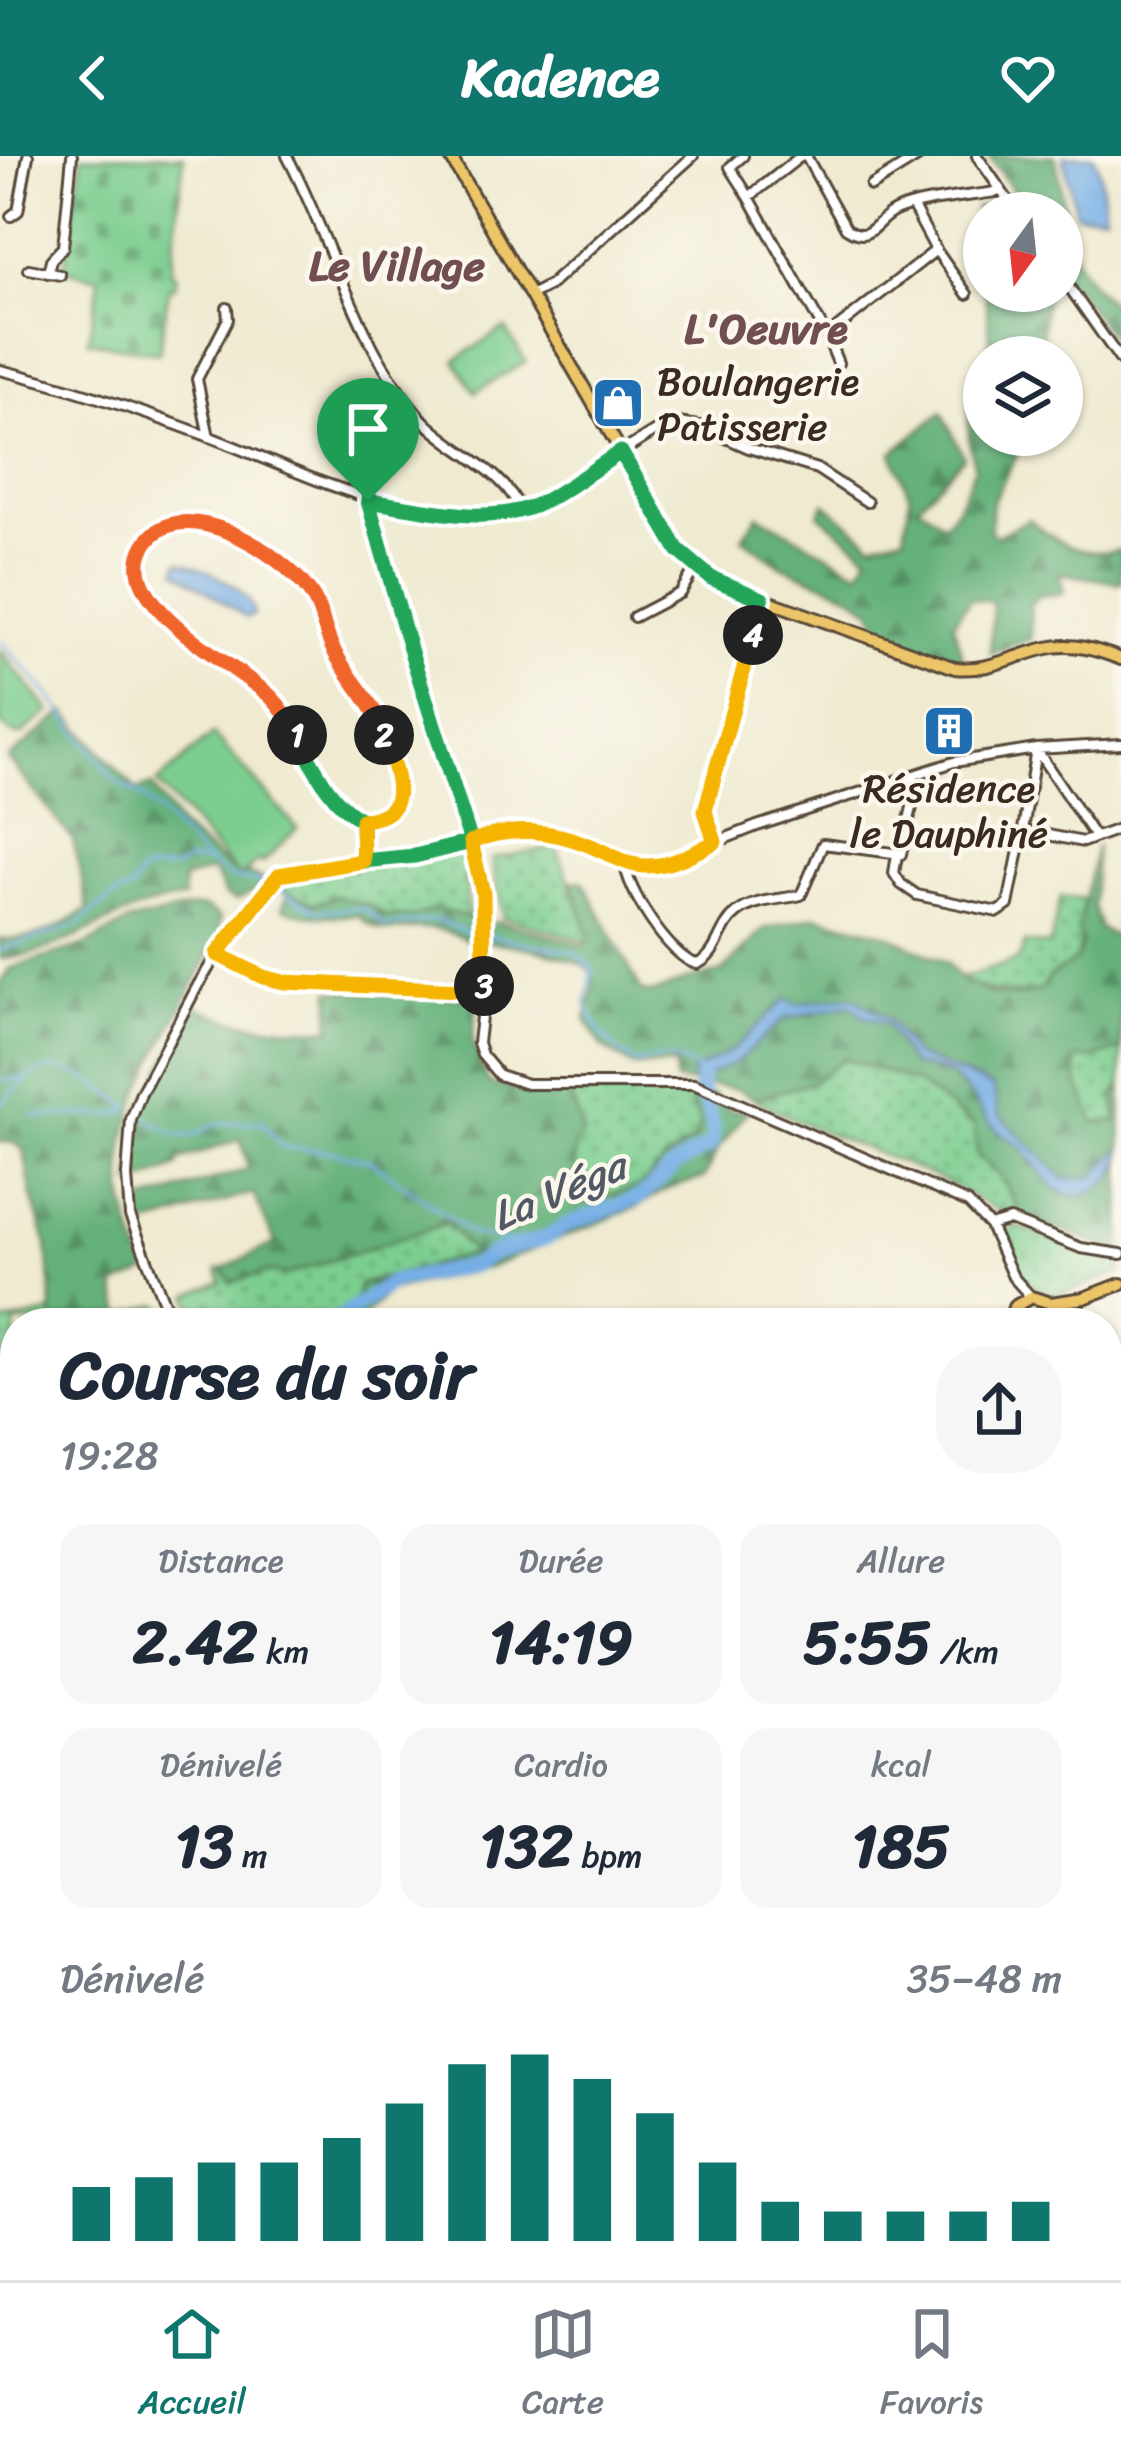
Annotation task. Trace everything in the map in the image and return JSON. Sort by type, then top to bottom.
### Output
[{"type":"main road","points":[[450,156],[678,550],[696,567],[718,583],[955,668],[982,668],[1064,646],[1121,659]]},
{"type":"main road","points":[[1015,1307],[1031,1297],[1051,1303],[1084,1298],[1121,1284]]},
{"type":"main road","points":[[1074,1308],[1084,1298]]},
{"type":"main road","points":[[1051,1303],[1053,1308]]},
{"type":"street","points":[[11,216],[18,211],[28,156]]},
{"type":"street","points":[[48,273],[51,260],[63,247],[72,156]]},
{"type":"street","points":[[287,156],[377,355],[398,389],[427,425],[505,487],[520,510]]},
{"type":"street","points":[[530,295],[550,285],[693,156]]},
{"type":"street","points":[[743,156],[730,167],[838,363]]},
{"type":"street","points":[[871,186],[919,156]]},
{"type":"street","points":[[749,197],[807,157],[846,228],[857,235],[868,234],[896,210],[1001,191],[977,156]]},
{"type":"street","points":[[913,207],[935,250],[963,288]]},
{"type":"street","points":[[827,336],[935,250]]},
{"type":"street","points":[[29,269],[60,275]]},
{"type":"street","points":[[209,437],[197,379],[228,319],[227,308]]},
{"type":"street","points":[[1083,308],[1121,362]]},
{"type":"street","points":[[0,370],[209,437],[368,501],[458,513],[520,510],[536,505],[670,422],[699,426],[832,476],[867,502]]},
{"type":"street","points":[[368,501],[483,893],[484,991],[478,1043],[490,1068],[527,1084],[694,1084],[706,1088],[976,1208],[990,1226],[1013,1277],[1031,1297]]},
{"type":"street","points":[[179,523],[219,527],[264,552],[307,588],[337,657],[375,709],[399,781],[393,806],[381,816],[362,820],[345,809],[322,782],[292,725],[271,698],[200,646],[149,595],[140,561],[143,548],[157,533],[179,523]]},
{"type":"street","points":[[634,617],[680,593],[696,567]]},
{"type":"street","points":[[715,842],[705,811],[762,599]]},
{"type":"street","points":[[166,1308],[130,1216],[130,1132],[141,1093],[217,954],[279,875],[415,856],[515,831],[578,841],[640,866],[666,864],[715,842],[972,758],[1121,744]]},
{"type":"street","points":[[914,776],[904,848],[897,855],[894,873],[912,893],[998,912],[1008,904],[1014,887],[1036,749]]},
{"type":"street","points":[[1036,749],[1095,837]]},
{"type":"street","points":[[362,820],[363,861]]},
{"type":"street","points":[[1023,830],[1083,842],[1121,828]]},
{"type":"street","points":[[626,862],[637,895],[670,948],[697,964],[711,956],[735,914],[759,903],[802,895],[823,844],[897,855]]},
{"type":"street","points":[[217,954],[284,982],[484,991]]},
{"type":"street","points":[[990,1226],[1010,1220],[1082,1248],[1121,1254]]},
{"type":"street","points":[[1013,1277],[1015,1307]]},
{"type":"green space","points":[[82,156],[184,156],[171,273],[177,275],[175,287],[169,287],[159,353],[88,341],[100,278],[64,270]]},
{"type":"green space","points":[[988,156],[1055,156],[1061,192],[1014,192]]},
{"type":"green space","points":[[1083,270],[1121,311],[1121,351],[1083,299]]},
{"type":"green space","points":[[987,312],[1044,312],[1042,336],[990,336]]},
{"type":"green space","points":[[505,328],[526,362],[475,392],[455,360]]},
{"type":"green space","points":[[942,412],[964,457],[918,505],[944,524],[958,506],[975,467],[972,456],[1016,456],[992,503],[990,532],[997,536],[1029,519],[1071,547],[1094,552],[1121,550],[1121,583],[1059,573],[1064,593],[1038,596],[1030,605],[1031,639],[990,653],[993,601],[970,599],[953,623],[963,660],[952,660],[884,635],[871,609],[850,594],[782,566],[742,538],[758,515],[860,572],[868,555],[819,514],[825,503],[872,543],[904,535],[910,496],[892,453]]},
{"type":"green space","points":[[0,651],[50,711],[21,735],[0,724]]},
{"type":"green space","points":[[65,712],[137,791],[151,785],[182,830],[240,876],[245,873],[267,880],[236,900],[225,895],[213,871],[183,879],[184,899],[137,910],[49,948],[0,959],[0,939],[47,932],[88,909],[73,840],[8,759]]},
{"type":"green space","points":[[213,734],[297,828],[263,863],[259,860],[240,877],[157,783]]},
{"type":"green space","points":[[1096,846],[1093,906],[1100,929],[1121,938],[1121,1049],[1075,1059],[1078,1084],[1095,1123],[1117,1120],[1114,1095],[1121,1086],[1118,1252],[1021,1216],[1003,1180],[977,1153],[974,1125],[917,1083],[844,1058],[814,1081],[755,1099],[737,1089],[675,1081],[675,1065],[634,1067],[602,1047],[586,1019],[593,981],[585,966],[488,942],[487,929],[495,921],[584,945],[590,936],[572,882],[583,881],[642,992],[655,993],[722,972],[764,929],[816,916],[886,934],[947,963],[960,979],[992,994],[1018,996],[1042,990],[1050,976],[1076,960]]},
{"type":"green space","points":[[557,847],[590,936],[587,941],[503,918],[491,859]]},
{"type":"green space","points":[[457,854],[470,868],[465,873],[469,917],[434,909],[415,917],[385,916],[354,902],[314,904],[274,885],[292,877]]},
{"type":"green space","points":[[289,892],[314,904],[336,896],[371,906],[385,916],[415,917],[434,909],[469,917],[476,926],[474,943],[435,929],[376,928],[359,915],[291,912],[282,908]]},
{"type":"green space","points":[[1060,897],[1084,899],[1080,945],[1076,960],[1050,976],[1042,990],[999,993],[959,979],[1018,960],[1025,943],[1050,945]]},
{"type":"green space","points":[[206,908],[220,918],[220,938],[154,1061],[130,1119],[124,1147],[126,1204],[147,1272],[115,1286],[120,1308],[52,1308],[47,1245],[24,1150],[15,1143],[0,1142],[0,983],[11,968],[83,946],[129,922]]},
{"type":"green space","points":[[331,990],[478,998],[472,1041],[489,1083],[528,1093],[570,1093],[583,1133],[575,1146],[575,1204],[642,1186],[663,1162],[695,1139],[700,1122],[686,1091],[711,1094],[733,1112],[747,1112],[718,1149],[704,1178],[669,1188],[635,1208],[487,1268],[390,1290],[372,1308],[345,1308],[356,1300],[360,1284],[473,1253],[447,1223],[286,1275],[269,1272],[231,1282],[223,1269],[275,1243],[253,1193],[146,1226],[137,1217],[136,1204],[248,1169],[241,1139],[180,1160],[177,1167],[133,1185],[136,1118],[195,1005],[244,1022],[330,1029]]},
{"type":"green space","points":[[1121,1049],[1121,1086],[1114,1096],[1118,1120],[1095,1123],[1078,1084],[1075,1058],[1095,1058]]},
{"type":"green space","points":[[844,1058],[917,1083],[974,1125],[977,1153],[1003,1180],[1021,1216],[755,1099],[814,1081]]},
{"type":"green space","points":[[686,1091],[700,1122],[695,1139],[663,1162],[642,1186],[574,1205],[570,1093]]},
{"type":"green space","points":[[447,1223],[474,1254],[360,1284],[356,1300],[345,1308],[194,1308],[189,1295],[222,1282],[218,1270],[223,1269],[231,1282],[270,1272],[286,1275]]},
{"type":"green space","points":[[1017,1226],[1082,1251],[1121,1258],[1121,1272],[1054,1297],[1024,1280],[1006,1236]]},
{"type":"water","points":[[1063,156],[1094,156],[1105,214],[1083,214],[1083,192],[1071,192]]},
{"type":"water","points":[[179,561],[235,587],[254,614],[247,618],[176,570]]},
{"type":"water","points":[[851,996],[887,1018],[914,1055],[993,1087],[999,1114],[1065,1179],[1093,1177],[1121,1148],[1114,1175],[1086,1195],[1063,1193],[1020,1147],[993,1127],[954,1079],[939,1070],[911,1065],[885,1023],[864,1017],[850,1005],[784,1019],[737,1062],[709,1075],[705,1084],[693,1080],[691,1073],[731,1051],[786,999],[796,1004]]},
{"type":"waterway","points":[[0,641],[52,698],[115,781],[144,798],[208,862]]},
{"type":"waterway","points":[[0,950],[77,925],[113,897],[132,889],[142,871],[208,862],[232,878],[261,882]]},
{"type":"waterway","points":[[275,888],[318,911],[362,908],[386,926],[436,920],[474,935]]},
{"type":"waterway","points":[[491,936],[574,952],[593,968],[586,1004],[601,1034],[618,1052],[637,1063],[670,1058],[697,1069]]},
{"type":"waterway","points":[[0,1104],[36,1073],[61,1069],[131,1108]]},
{"type":"waterway","name":"La Véga","points":[[355,1308],[392,1282],[475,1265],[493,1253],[547,1238],[568,1224],[641,1197],[676,1165],[711,1145],[713,1126],[701,1076]]},
{"type":"waterway","points":[[0,1080],[28,1078]]},
{"type":"waterway","points":[[32,1116],[113,1115],[128,1106]]},
{"type":"waterway","points":[[139,1114],[179,1136],[196,1135],[215,1124],[263,1122],[281,1147],[371,1161],[473,1235],[518,1247]]},
{"type":"place","name":"Boulangerie Patisserie","points":[[618,403]]},
{"type":"place","name":"Résidence le Dauphiné","points":[[949,731]]},
{"type":"district","name":"Le Village","points":[[397,265]]},
{"type":"district","name":"L'Oeuvre","points":[[766,328]]},
{"type":"route","points":[[368,501],[458,513],[520,510],[536,505],[621,452],[678,550],[711,578],[762,599],[705,811],[715,842],[675,861],[640,866],[543,832],[515,831],[475,839],[471,842],[484,915],[484,991],[284,982],[217,954],[279,875],[363,861],[362,820],[381,816],[393,806],[399,781],[380,719],[337,657],[316,602],[299,579],[219,527],[201,523],[169,526],[152,537],[141,553],[141,578],[149,595],[184,633],[279,707],[322,782],[345,809],[362,820],[363,861],[415,856],[471,842],[368,501]]}]
